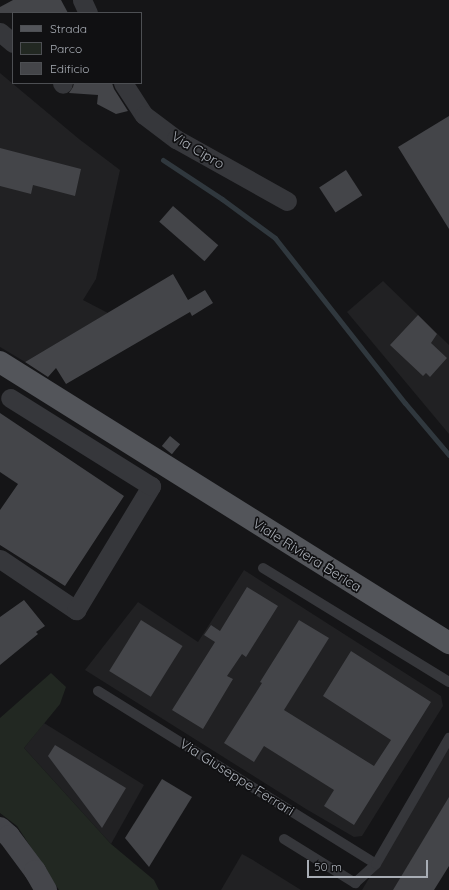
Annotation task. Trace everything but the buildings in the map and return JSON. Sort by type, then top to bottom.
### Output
[{"type":"main road","name":"Viale Riviera Berica","points":[[0,362],[449,643]]},
{"type":"street","points":[[82,0],[88,12]]},
{"type":"street","points":[[0,32],[12,42]]},
{"type":"street","name":"Via Cipro","points":[[124,84],[144,115],[176,139],[287,201]]},
{"type":"street","points":[[10,398],[151,486]]},
{"type":"street","points":[[0,558],[76,610],[151,486],[165,466]]},
{"type":"street","points":[[0,828],[9,836],[35,871],[46,890]]},
{"type":"lane","points":[[263,568],[449,682]]},
{"type":"lane","name":"Via Giuseppe Ferrari","points":[[98,691],[376,864]]},
{"type":"lane","name":"Via Giuseppe Ferrari","points":[[284,839],[355,883],[376,864],[449,738]]},
{"type":"shaded area","points":[[0,73],[79,139],[120,170],[96,279],[83,300],[108,313],[25,362],[0,347]]},
{"type":"shaded area","points":[[383,281],[449,345],[449,434],[347,312]]},
{"type":"shaded area","points":[[244,570],[441,696],[443,706],[362,836],[354,837],[306,809],[85,670],[138,602],[198,642]]},
{"type":"shaded area","points":[[44,723],[144,785],[111,844],[24,748]]},
{"type":"shaded area","points":[[449,745],[449,865],[433,890],[362,890]]},
{"type":"shaded area","points":[[242,854],[253,860],[301,890],[221,890]]},
{"type":"green space","points":[[51,673],[66,687],[60,704],[24,748],[111,844],[154,880],[159,890],[59,890],[17,826],[0,813],[0,718]]},
{"type":"waterway","points":[[163,160],[222,199],[275,238],[405,403],[449,455]]}]
